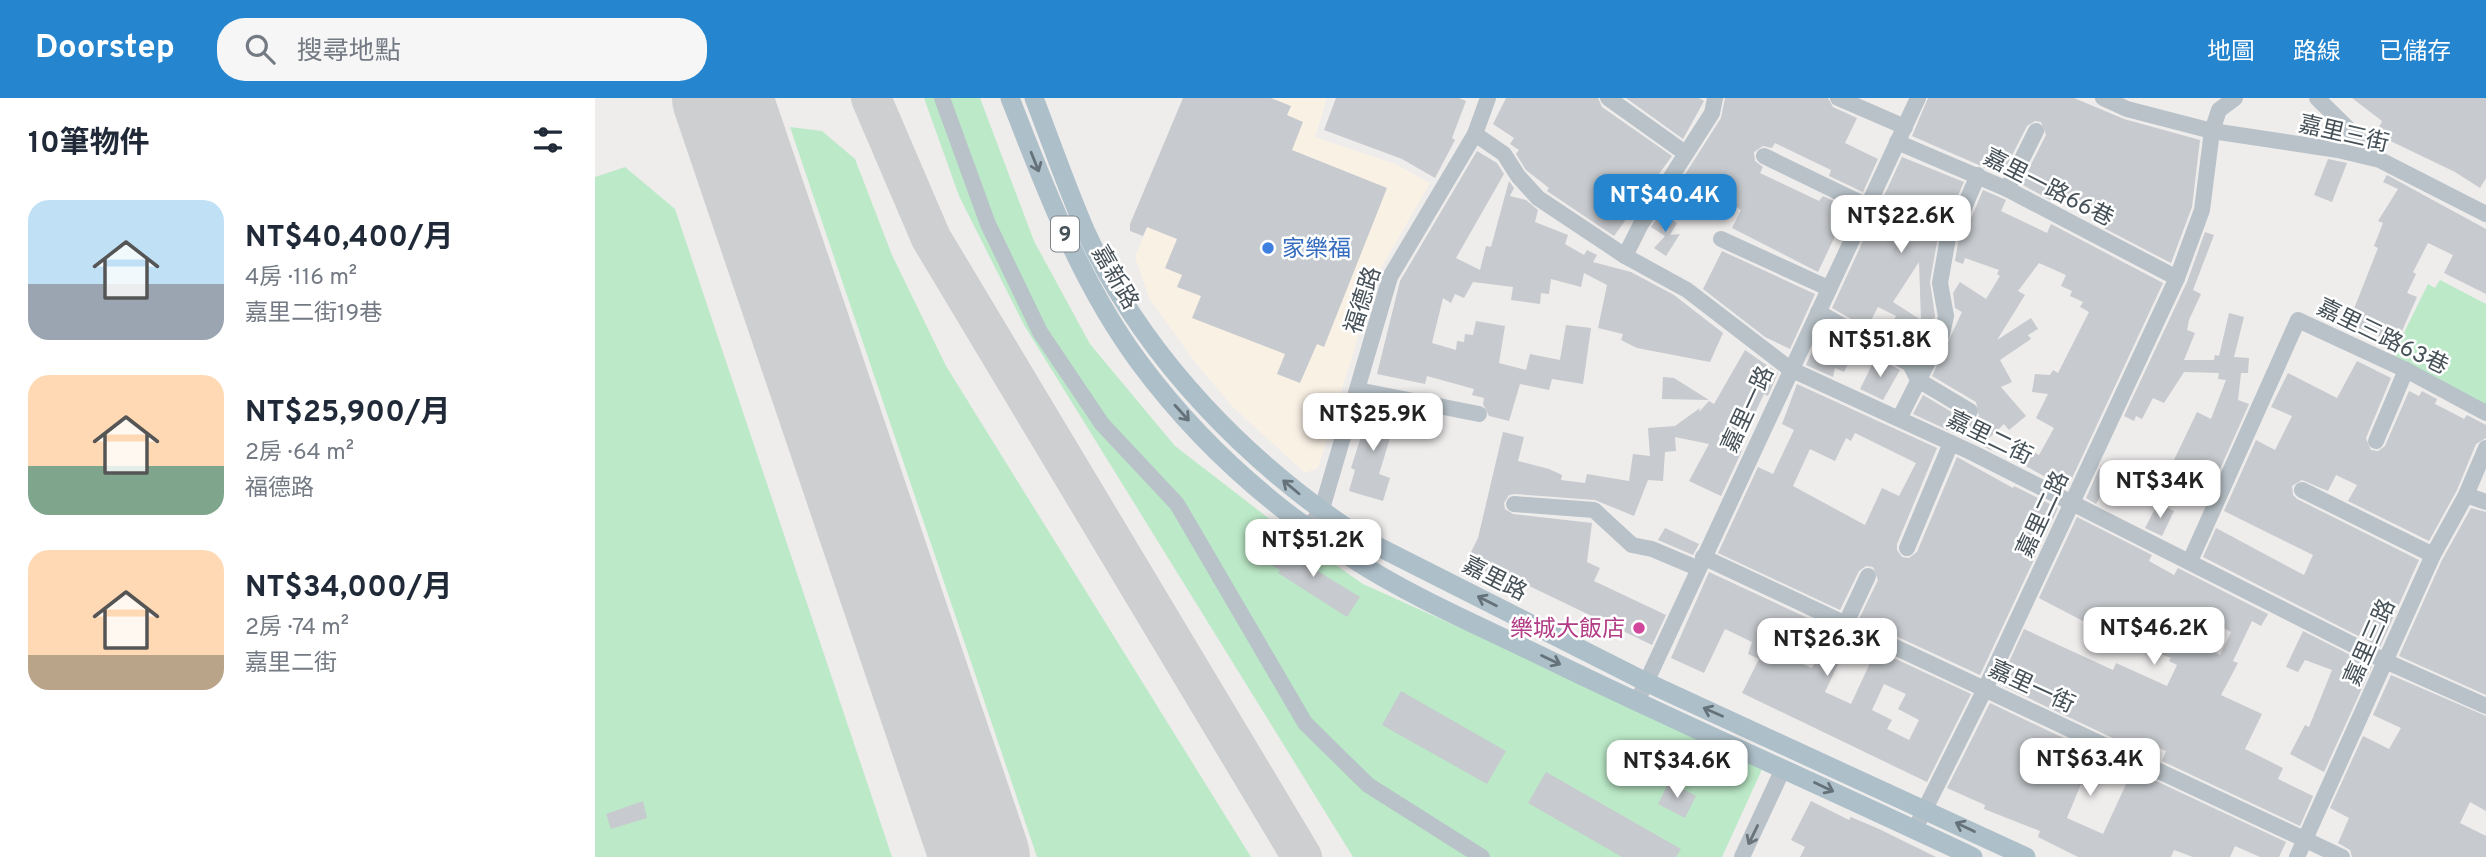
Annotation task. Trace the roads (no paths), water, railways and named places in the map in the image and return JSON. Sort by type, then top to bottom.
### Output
[{"type":"main road","name":"嘉新路","points":[[1010,98],[1069,243],[1101,304],[1138,361],[1216,451],[1307,528]]},
{"type":"main road","name":"嘉新路","points":[[1034,98],[1087,232],[1125,303]]},
{"type":"main road","name":"嘉里路","points":[[1125,303],[1199,400],[1249,451],[1321,512],[1365,540],[1646,682],[1926,808],[2026,857]]},
{"type":"main road","name":"9","points":[[1307,528],[1352,559],[1404,587],[1637,702],[1973,857]]},
{"type":"street","points":[[942,98],[988,223],[1040,332],[1102,424],[1177,504],[1305,723],[1368,785],[1482,857]]},
{"type":"street","name":"福德路","points":[[1307,528],[1321,512],[1390,277],[1475,134],[1489,98]]},
{"type":"street","points":[[1608,98],[1685,153]]},
{"type":"street","points":[[1625,256],[1685,153],[1712,113],[1715,98]]},
{"type":"street","name":"嘉里一路66巷","points":[[1837,98],[1978,175],[2178,278]]},
{"type":"street","name":"嘉里一路","points":[[1637,702],[1918,98]]},
{"type":"street","name":"嘉里三街","points":[[2103,98],[2127,109],[2213,131],[2337,150],[2380,160],[2486,214]]},
{"type":"street","name":"嘉里二路","points":[[1915,830],[1985,689],[2178,278],[2202,210],[2213,131],[2219,110],[2235,98]]},
{"type":"street","points":[[2317,98],[2380,160]]},
{"type":"street","points":[[2007,189],[2036,131]]},
{"type":"street","name":"嘉里二街","points":[[1475,134],[1504,155],[1538,198],[1625,256],[1687,290],[1790,369],[1900,417],[2385,661],[2486,706]]},
{"type":"street","points":[[1764,156],[1867,206]]},
{"type":"street","points":[[1900,417],[1942,334],[1946,316],[1940,283],[1949,232],[1957,224],[1978,175]]},
{"type":"street","points":[[1721,239],[1828,288]]},
{"type":"street","points":[[1818,312],[1910,363],[1917,381],[1970,411]]},
{"type":"street","name":"嘉里三路63巷","points":[[2190,561],[2298,320],[2406,370],[2486,413]]},
{"type":"street","points":[[2376,441],[2406,370]]},
{"type":"street","points":[[1357,390],[1479,414]]},
{"type":"street","points":[[1907,548],[1951,443]]},
{"type":"street","name":"嘉里三路","points":[[2297,857],[2433,555],[2466,495],[2486,448]]},
{"type":"street","points":[[2302,490],[2433,555]]},
{"type":"street","points":[[2466,495],[2486,502]]},
{"type":"street","name":"嘉里一街","points":[[1514,504],[1594,510],[1632,545],[1700,562],[1845,625],[2342,857]]},
{"type":"street","points":[[1845,625],[1868,576]]},
{"type":"street","points":[[1742,857],[1783,769]]},
{"type":"place","name":"家樂福","points":[[1268,248]]},
{"type":"place","name":"樂城大飯店","points":[[1639,628]]}]
